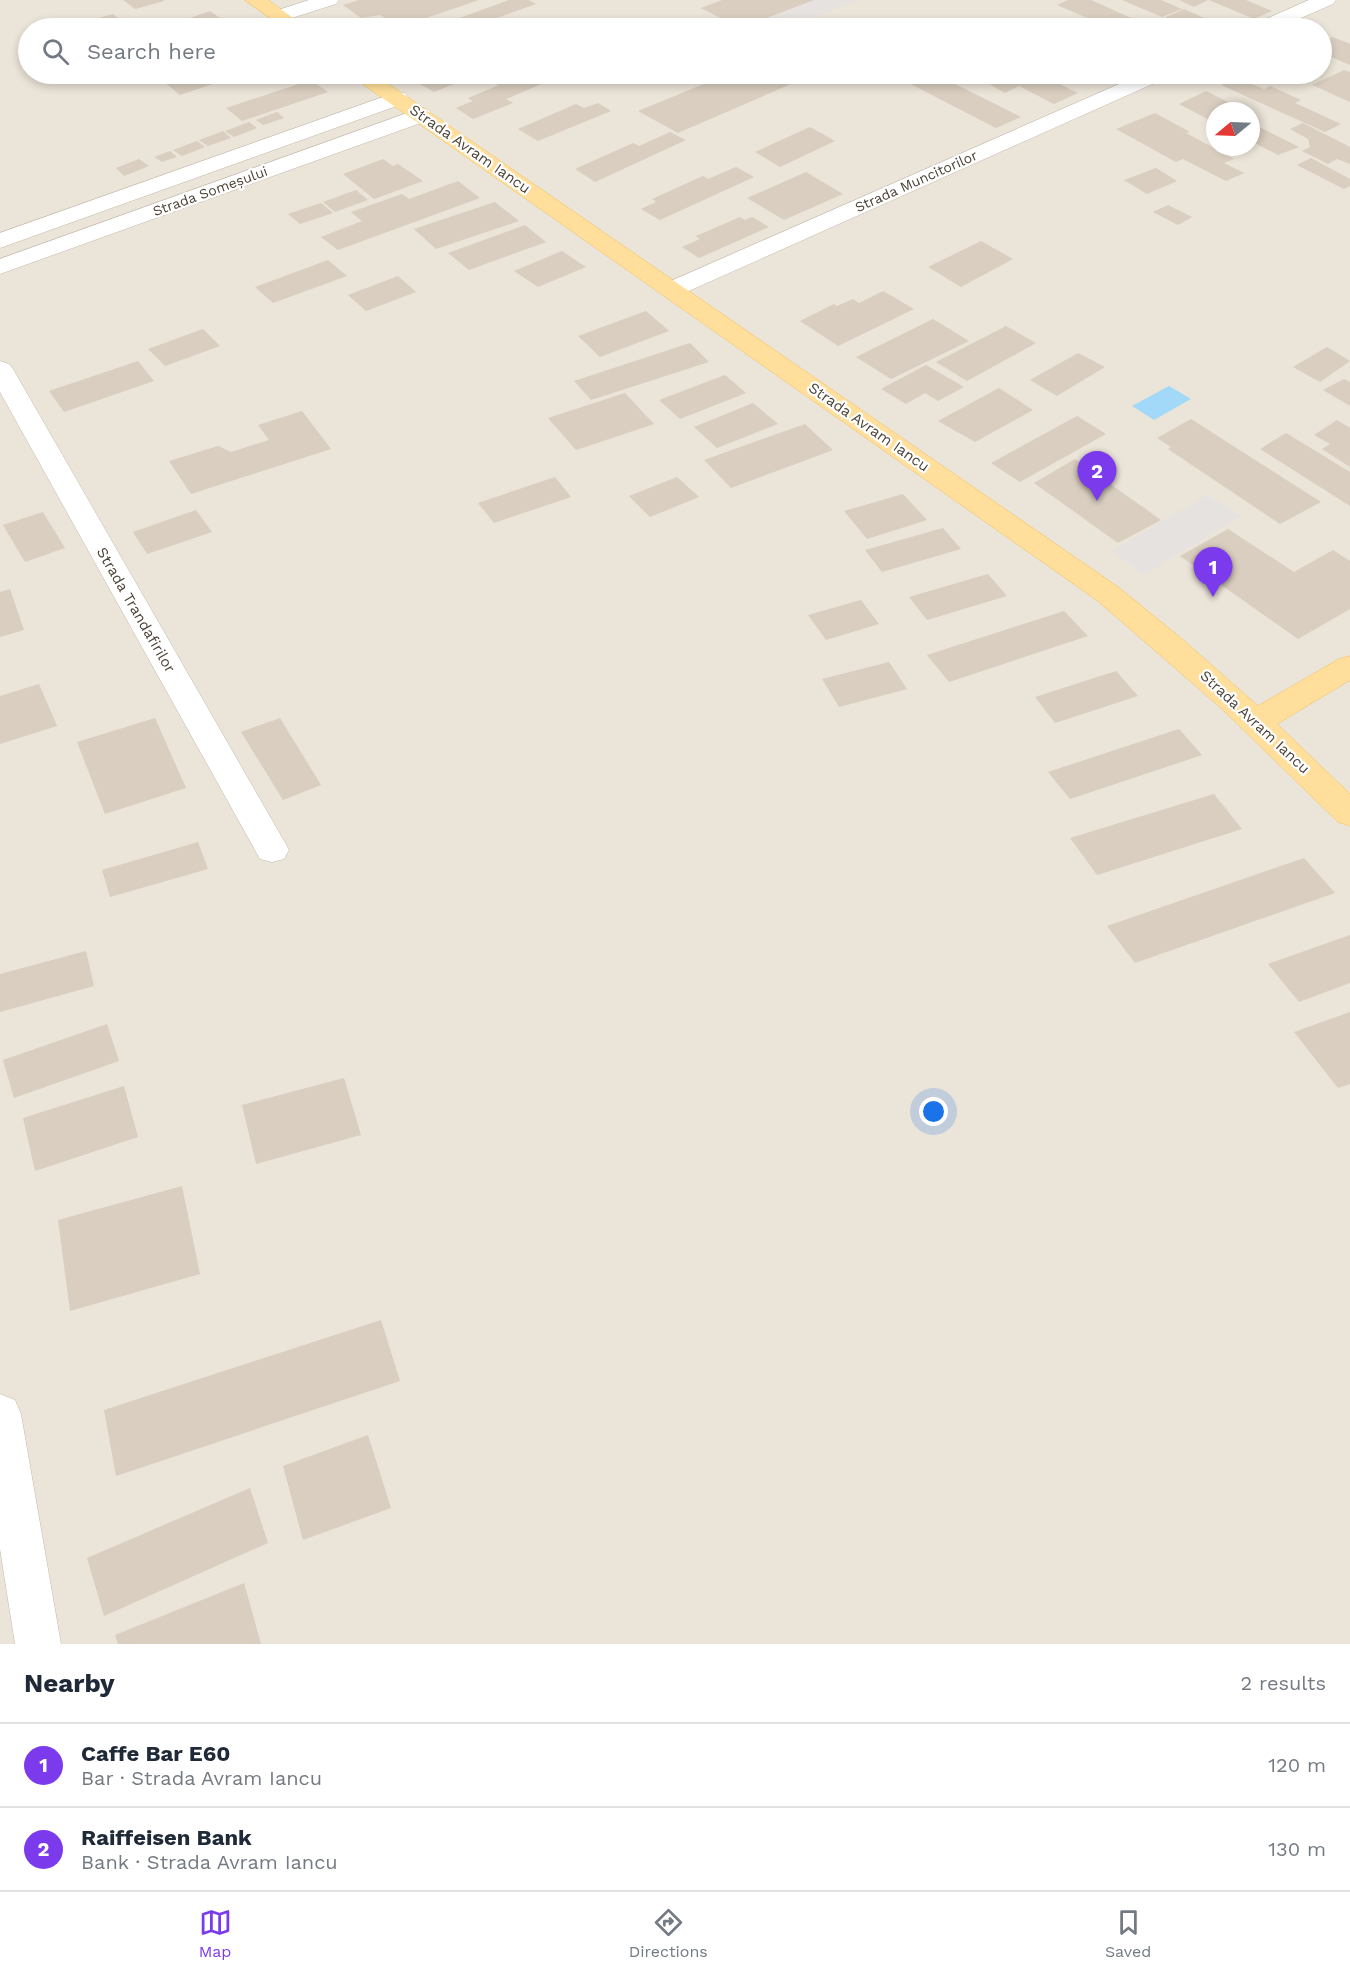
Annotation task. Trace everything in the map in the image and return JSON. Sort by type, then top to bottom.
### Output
[{"type":"main road","points":[[255,0],[282,18]]},
{"type":"main road","name":"Strada Avram Iancu","points":[[376,84],[1108,594],[1155,631],[1257,721],[1350,814]]},
{"type":"main road","points":[[1257,721],[1350,666]]},
{"type":"street","points":[[279,16],[329,0]]},
{"type":"street","points":[[1285,18],[1326,0]]},
{"type":"street","name":"Strada Muncitorilor","points":[[673,289],[1137,84]]},
{"type":"street","name":"Strada Someșului","points":[[0,241],[397,98]]},
{"type":"street","name":"Strada Someșului","points":[[0,267],[421,115]]},
{"type":"street","name":"Strada Trandafirilor","points":[[0,369],[272,850]]},
{"type":"street","points":[[0,1414],[38,1644]]},
{"type":"shaded area","points":[[0,0],[1350,0],[1350,1644],[0,1644]]},
{"type":"shaded area","points":[[814,0],[857,0],[813,18],[768,18]]},
{"type":"shaded area","points":[[1208,495],[1241,516],[1144,575],[1111,551]]},
{"type":"water","points":[[1169,386],[1191,399],[1154,420],[1132,406]]},
{"type":"building","points":[[123,0],[164,0],[164,1],[135,9]]},
{"type":"building","points":[[359,0],[479,0],[426,18],[385,18],[380,15],[361,18],[343,5]]},
{"type":"building","points":[[509,0],[529,0],[536,4],[497,18],[460,18]]},
{"type":"building","points":[[722,0],[814,0],[766,18],[720,18],[701,8]]},
{"type":"building","points":[[1068,0],[1091,0],[1131,18],[1087,18],[1057,5]]},
{"type":"building","points":[[1122,0],[1161,0],[1182,9],[1162,17]]},
{"type":"building","points":[[1179,0],[1208,0],[1194,7]]},
{"type":"building","points":[[1209,0],[1246,0],[1272,11],[1252,18]]},
{"type":"building","points":[[1184,9],[1204,18],[1164,18]]},
{"type":"building","points":[[210,11],[220,18],[190,18]]},
{"type":"building","points":[[113,14],[118,18],[99,18]]},
{"type":"building","points":[[1332,37],[1350,44],[1350,65],[1332,57]]},
{"type":"building","points":[[1344,70],[1350,72],[1350,102],[1312,85],[1332,84],[1332,76]]},
{"type":"building","points":[[166,84],[212,84],[180,95]]},
{"type":"building","points":[[299,84],[317,84],[328,92],[242,121],[226,108]]},
{"type":"building","points":[[420,84],[454,84],[434,92]]},
{"type":"building","points":[[496,84],[541,84],[506,99],[513,103],[473,119],[456,108],[473,101],[468,98],[499,85]]},
{"type":"building","points":[[704,84],[791,84],[678,133],[638,111]]},
{"type":"building","points":[[911,84],[955,84],[1021,117],[996,128]]},
{"type":"building","points":[[989,84],[1060,84],[1078,93],[1054,104],[1019,86],[1005,93]]},
{"type":"building","points":[[1252,84],[1264,89],[1270,86],[1301,100],[1295,103],[1341,124],[1325,132],[1221,85]]},
{"type":"building","points":[[1206,91],[1228,102],[1206,102],[1206,118],[1179,104]]},
{"type":"building","points":[[598,103],[611,111],[538,141],[518,129],[576,104],[584,108]]},
{"type":"building","points":[[277,112],[284,118],[263,125],[256,120]]},
{"type":"building","points":[[1155,113],[1190,132],[1186,133],[1206,144],[1206,156],[1228,156],[1234,159],[1224,163],[1244,173],[1226,181],[1183,159],[1176,162],[1116,129]]},
{"type":"building","points":[[249,122],[257,128],[234,137],[225,131]]},
{"type":"building","points":[[1303,123],[1350,147],[1350,164],[1337,159],[1328,164],[1302,151],[1310,147],[1308,139],[1290,129]]},
{"type":"building","points":[[810,127],[835,141],[780,167],[755,152]]},
{"type":"building","points":[[1260,128],[1299,147],[1278,155],[1260,146]]},
{"type":"building","points":[[223,131],[231,138],[208,146],[199,140]]},
{"type":"building","points":[[670,132],[686,140],[595,182],[575,169],[633,143],[639,146]]},
{"type":"building","points":[[197,141],[205,147],[182,156],[173,150]]},
{"type":"building","points":[[170,151],[177,157],[162,162],[154,157]]},
{"type":"building","points":[[1311,158],[1350,179],[1350,186],[1344,189],[1297,165]]},
{"type":"building","points":[[139,159],[149,166],[124,176],[116,168]]},
{"type":"building","points":[[383,159],[393,166],[398,164],[423,181],[374,199],[343,174]]},
{"type":"building","points":[[736,167],[754,177],[660,220],[641,209],[656,202],[652,199],[703,176],[708,179]]},
{"type":"building","points":[[1156,168],[1177,181],[1147,194],[1124,180]]},
{"type":"building","points":[[806,172],[843,194],[784,220],[747,198]]},
{"type":"building","points":[[458,181],[480,198],[338,250],[321,237],[362,221],[351,212],[402,194],[409,199]]},
{"type":"building","points":[[356,190],[368,200],[335,212],[323,202]]},
{"type":"building","points":[[495,202],[519,221],[436,249],[414,229]]},
{"type":"building","points":[[321,203],[333,213],[300,224],[288,214]]},
{"type":"building","points":[[1168,205],[1192,217],[1178,225],[1153,212]]},
{"type":"building","points":[[740,217],[745,220],[752,217],[769,227],[699,258],[682,247],[700,239],[696,236]]},
{"type":"building","points":[[525,225],[546,242],[469,270],[448,253]]},
{"type":"building","points":[[981,241],[1013,259],[961,287],[928,267]]},
{"type":"building","points":[[562,251],[586,267],[538,287],[514,271]]},
{"type":"building","points":[[328,260],[347,276],[273,303],[255,287]]},
{"type":"building","points":[[398,276],[416,292],[366,311],[348,295]]},
{"type":"building","points":[[883,291],[914,309],[838,346],[800,321],[834,304],[837,306],[853,299],[859,303]]},
{"type":"building","points":[[646,311],[669,331],[600,357],[578,336]]},
{"type":"building","points":[[933,319],[969,341],[891,379],[856,357]]},
{"type":"building","points":[[1006,326],[1036,343],[967,381],[936,362]]},
{"type":"building","points":[[203,329],[220,346],[165,366],[148,349]]},
{"type":"building","points":[[690,343],[709,362],[591,400],[574,381]]},
{"type":"building","points":[[1327,347],[1350,361],[1320,382],[1293,367]]},
{"type":"building","points":[[1078,353],[1105,367],[1057,396],[1030,380]]},
{"type":"building","points":[[138,361],[154,381],[64,412],[49,391]]},
{"type":"building","points":[[926,365],[964,387],[938,401],[925,393],[906,404],[881,389]]},
{"type":"building","points":[[725,375],[746,393],[680,419],[659,400]]},
{"type":"building","points":[[1344,379],[1350,382],[1350,406],[1323,390]]},
{"type":"building","points":[[999,388],[1033,410],[975,442],[938,421]]},
{"type":"building","points":[[625,393],[654,424],[576,450],[548,418]]},
{"type":"building","points":[[753,403],[778,424],[717,448],[694,427]]},
{"type":"building","points":[[302,411],[331,449],[191,494],[169,461],[218,446],[231,452],[269,440],[258,425]]},
{"type":"building","points":[[1077,416],[1106,434],[1020,482],[991,463]]},
{"type":"building","points":[[1191,419],[1321,502],[1280,524],[1168,449],[1171,447],[1157,438]]},
{"type":"building","points":[[1337,420],[1350,428],[1350,467],[1322,449],[1330,444],[1314,435]]},
{"type":"building","points":[[805,424],[833,450],[731,488],[704,460]]},
{"type":"building","points":[[1286,433],[1350,472],[1350,506],[1260,449]]},
{"type":"building","points":[[1075,459],[1161,520],[1118,543],[1034,483]]},
{"type":"building","points":[[555,477],[571,497],[494,523],[478,503]]},
{"type":"building","points":[[677,477],[699,497],[650,517],[629,496]]},
{"type":"building","points":[[903,494],[927,520],[867,539],[844,511]]},
{"type":"building","points":[[196,510],[212,532],[147,554],[133,532]]},
{"type":"building","points":[[43,512],[65,548],[25,562],[3,525]]},
{"type":"building","points":[[943,528],[961,549],[882,572],[865,550]]},
{"type":"building","points":[[1228,529],[1294,572],[1333,550],[1350,561],[1350,609],[1298,639],[1180,556]]},
{"type":"building","points":[[988,574],[1007,596],[927,620],[909,597]]},
{"type":"building","points":[[10,589],[24,630],[0,637],[0,592]]},
{"type":"building","points":[[861,600],[879,624],[826,640],[808,615]]},
{"type":"building","points":[[1064,611],[1088,636],[949,682],[927,655]]},
{"type":"building","points":[[889,662],[907,689],[839,707],[822,679]]},
{"type":"building","points":[[1116,671],[1138,696],[1055,723],[1035,697]]},
{"type":"building","points":[[39,684],[57,726],[0,744],[0,696]]},
{"type":"building","points":[[155,718],[186,788],[105,814],[77,742]]},
{"type":"building","points":[[280,718],[321,785],[283,800],[241,732]]},
{"type":"building","points":[[1179,729],[1202,755],[1070,799],[1048,772]]},
{"type":"building","points":[[1214,794],[1242,829],[1097,875],[1070,838]]},
{"type":"building","points":[[198,842],[208,869],[110,897],[102,870]]},
{"type":"building","points":[[1304,858],[1335,893],[1135,963],[1107,926]]},
{"type":"building","points":[[1350,935],[1350,983],[1299,1002],[1268,964]]},
{"type":"building","points":[[86,951],[94,986],[0,1012],[0,974]]},
{"type":"building","points":[[1350,1012],[1350,1084],[1338,1088],[1294,1032]]},
{"type":"building","points":[[107,1024],[119,1061],[14,1098],[3,1060]]},
{"type":"building","points":[[344,1078],[361,1135],[256,1164],[242,1105]]},
{"type":"building","points":[[124,1086],[138,1137],[35,1171],[23,1118]]},
{"type":"building","points":[[182,1186],[200,1274],[70,1311],[58,1220]]},
{"type":"building","points":[[381,1320],[400,1381],[116,1476],[104,1410]]},
{"type":"building","points":[[368,1435],[391,1508],[303,1540],[283,1466]]},
{"type":"building","points":[[250,1488],[268,1543],[104,1616],[87,1558]]},
{"type":"building","points":[[244,1583],[261,1644],[118,1644],[115,1635]]},
{"type":"place","name":"Raiffeisen Bank","points":[[1097,501]]},
{"type":"place","name":"Caffe Bar E60","points":[[1213,597]]}]
